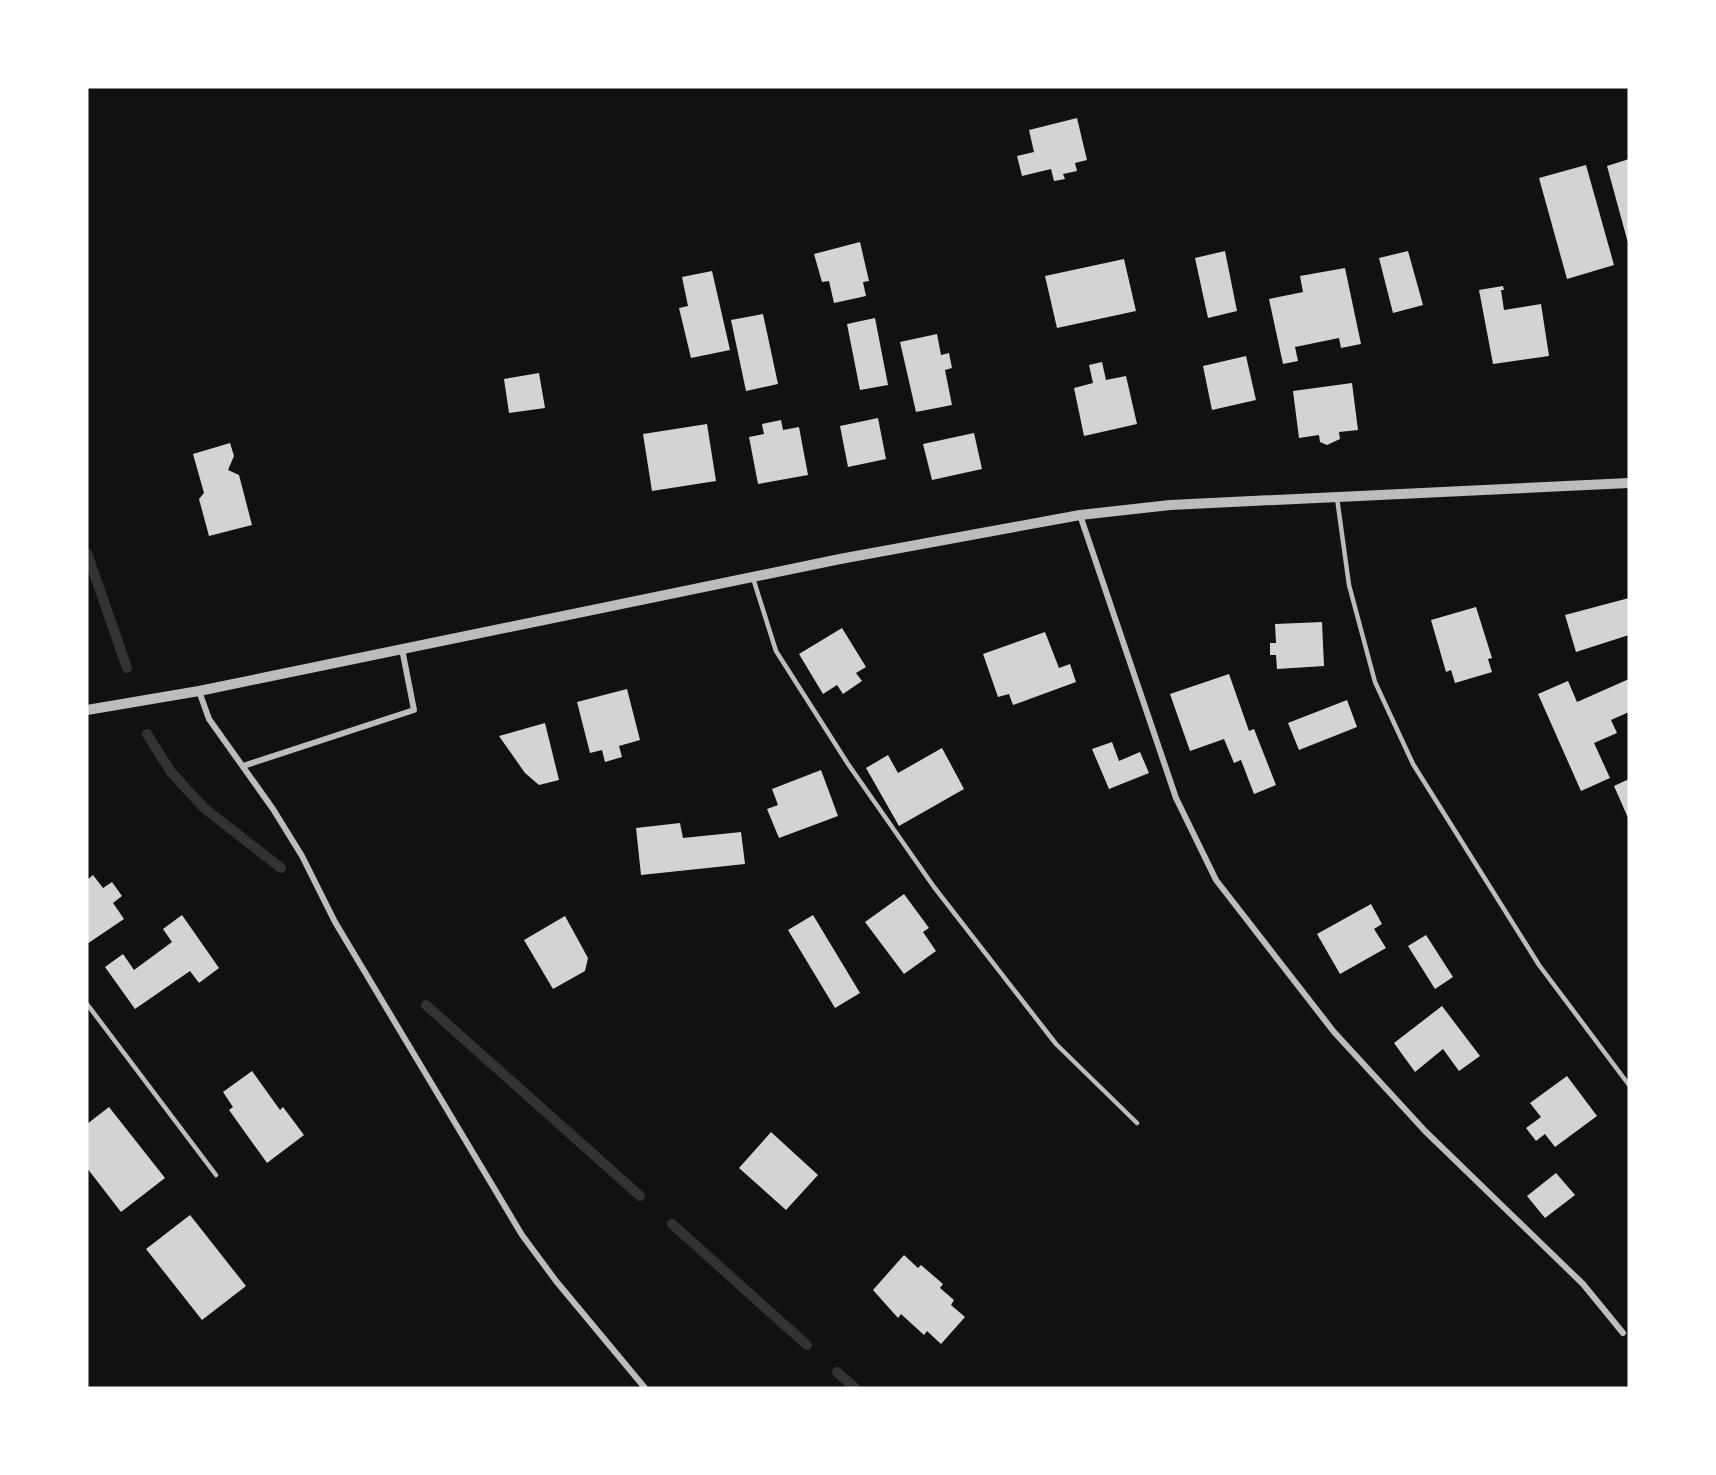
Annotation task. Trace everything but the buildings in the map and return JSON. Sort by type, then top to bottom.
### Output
[{"type":"street","points":[[87,710],[200,691],[753,578],[1080,515],[1170,505],[1629,483]]},
{"type":"street","points":[[1080,515],[1176,798],[1216,880],[1334,1032],[1425,1131],[1583,1284],[1623,1333]]},
{"type":"street","points":[[243,766],[414,710],[402,649]]},
{"type":"street","points":[[200,691],[209,719],[302,856],[335,922],[522,1235],[556,1281],[645,1388]]},
{"type":"lane","points":[[1336,498],[1349,585],[1375,682],[1413,764],[1539,965],[1629,1085]]},
{"type":"lane","points":[[753,578],[776,651],[848,764],[934,887],[1056,1044],[1137,1123]]},
{"type":"lane","points":[[87,1004],[216,1175]]},
{"type":"waterway","points":[[87,553],[127,668]]},
{"type":"waterway","points":[[147,734],[171,772],[204,808],[281,868]]},
{"type":"waterway","points":[[426,1005],[640,1196]]},
{"type":"waterway","points":[[672,1224],[807,1345]]},
{"type":"waterway","points":[[837,1372],[855,1388]]}]
